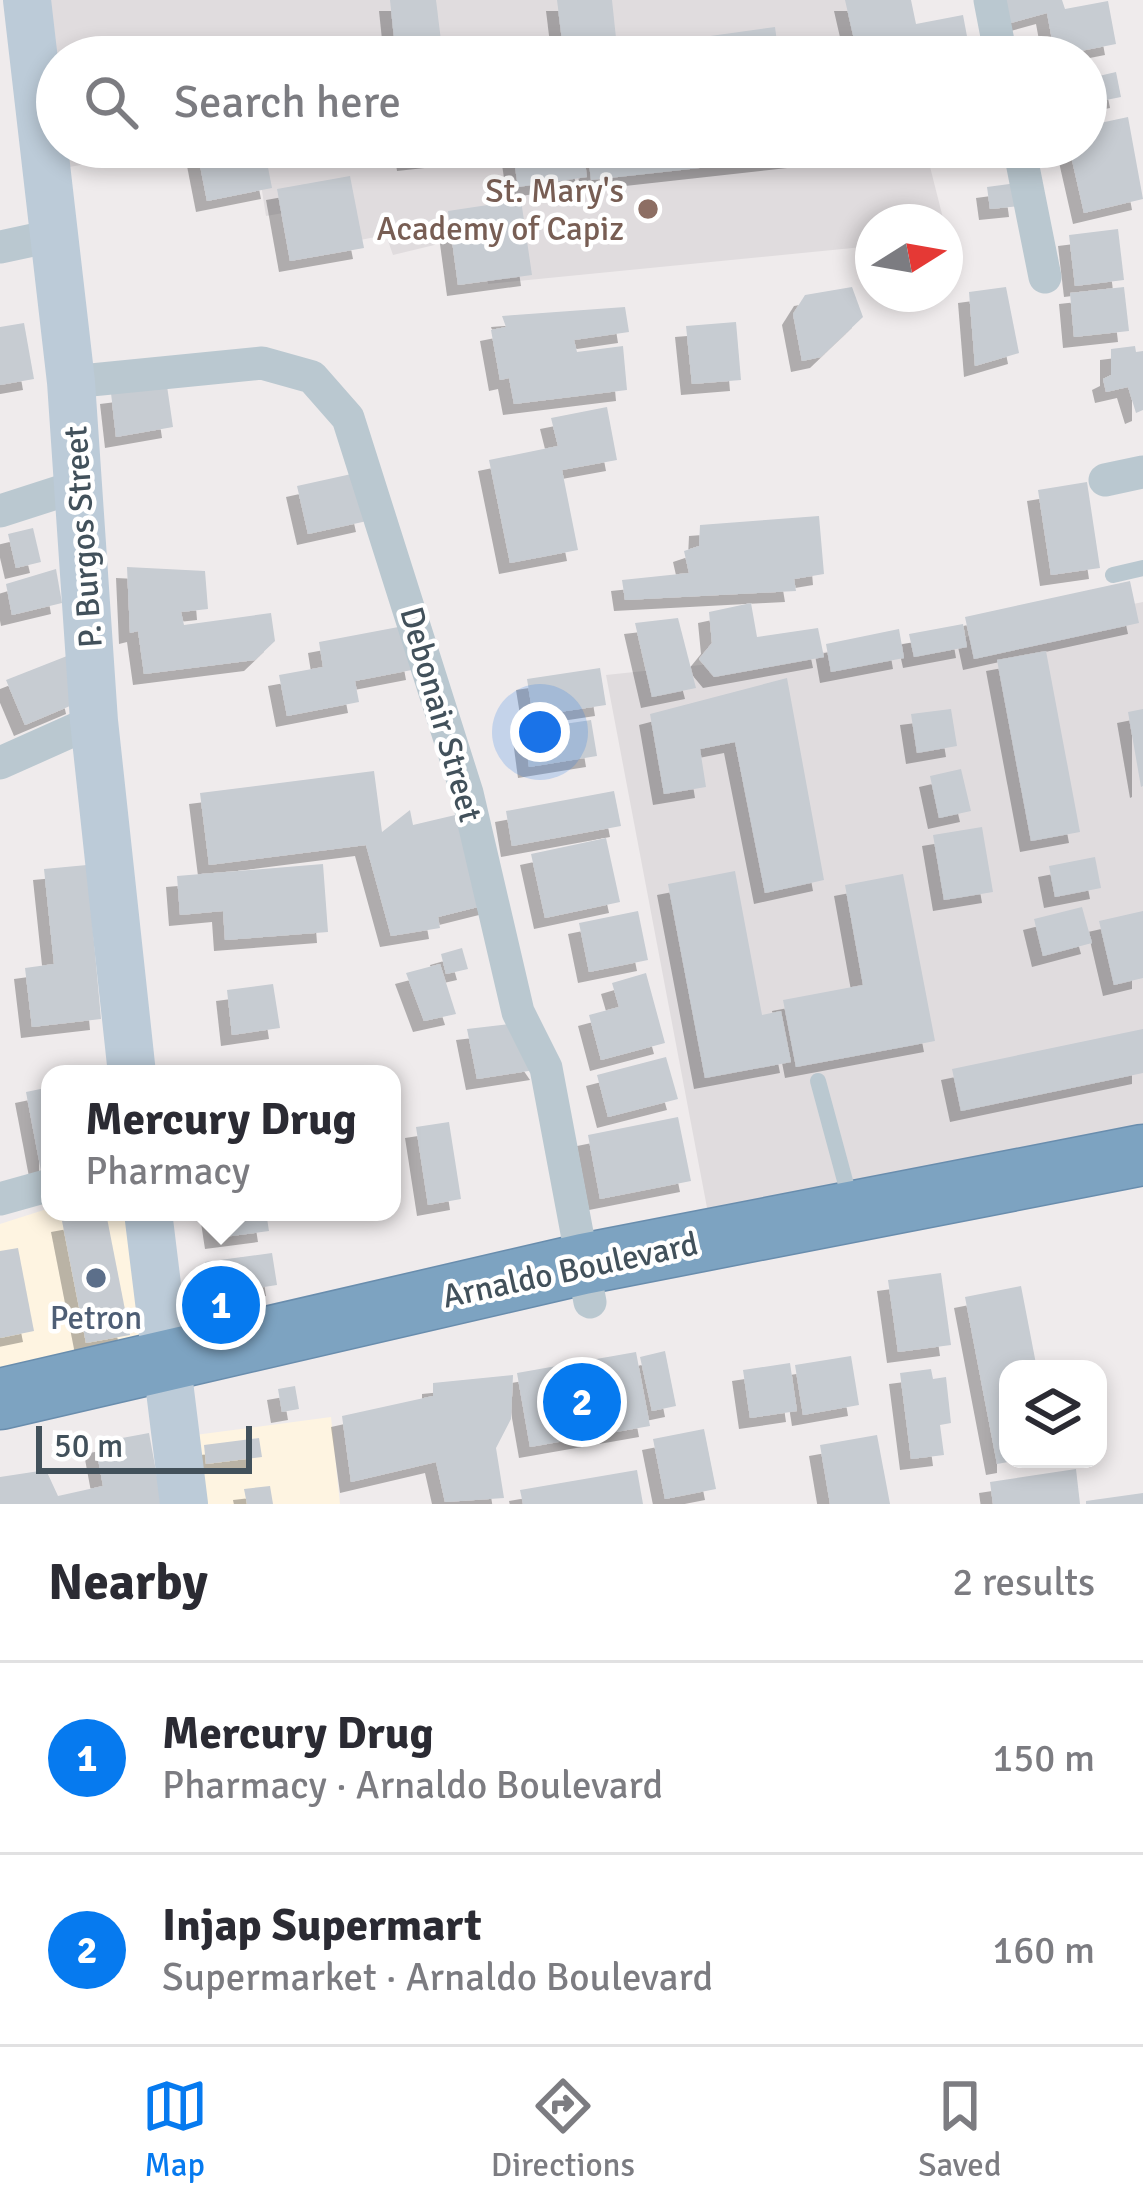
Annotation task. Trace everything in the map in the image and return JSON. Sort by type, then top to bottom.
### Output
[{"type":"highway","name":"Arnaldo Boulevard","points":[[0,1430],[168,1378],[586,1283],[853,1210],[1143,1155]]},
{"type":"highway","name":"Arnaldo Boulevard","points":[[586,1283],[1143,1194]]},
{"type":"highway","name":"Arnaldo Boulevard","points":[[0,1399],[168,1378]]},
{"type":"main road","name":"P. Burgos Street","points":[[27,0],[36,85]]},
{"type":"main road","name":"P. Burgos Street","points":[[45,168],[81,485],[94,721],[131,1065]]},
{"type":"main road","points":[[149,1221],[184,1504]]},
{"type":"street","points":[[990,0],[997,36]]},
{"type":"street","points":[[1023,168],[1045,278]]},
{"type":"street","points":[[0,247],[52,236]]},
{"type":"street","name":"Debonair Street","points":[[71,382],[262,363],[312,377],[348,418],[467,793],[518,1012],[546,1068],[586,1283]]},
{"type":"street","points":[[1105,480],[1143,472]]},
{"type":"street","points":[[0,511],[81,485]]},
{"type":"street","points":[[0,763],[94,721]]},
{"type":"street","points":[[0,1198],[41,1187]]},
{"type":"lane","points":[[1112,575],[1143,568]]},
{"type":"lane","points":[[818,1081],[853,1210]]},
{"type":"shaded area","points":[[45,0],[888,0],[897,36],[48,36]]},
{"type":"shaded area","name":"St. Mary's Academy of Capiz","points":[[258,168],[930,168],[939,204],[855,204],[855,248],[488,284],[484,233],[393,255],[386,235],[360,240],[353,201],[266,216]]},
{"type":"shaded area","points":[[1143,602],[1143,1138],[712,1234],[606,675],[975,636]]},
{"type":"shaded area","points":[[41,1211],[41,1221],[126,1221],[149,1350],[0,1372],[0,1224]]},
{"type":"shaded area","points":[[331,1417],[340,1504],[203,1504],[195,1435]]},
{"type":"building","points":[[390,0],[436,0],[440,36],[394,36]]},
{"type":"building","points":[[557,0],[612,0],[616,36],[561,36]]},
{"type":"building","points":[[845,0],[911,0],[916,24],[963,15],[967,36],[853,36]]},
{"type":"building","points":[[1001,0],[1062,0],[1065,9],[1108,1],[1116,44],[1107,46],[1107,36],[1051,36],[1047,13],[1007,24]]},
{"type":"building","points":[[775,27],[776,36],[710,36]]},
{"type":"building","points":[[1116,72],[1121,97],[1107,100],[1107,74]]},
{"type":"building","points":[[1128,117],[1143,199],[1084,213],[1074,168],[1107,168],[1107,122]]},
{"type":"building","points":[[201,168],[268,168],[272,188],[207,201]]},
{"type":"building","points":[[515,168],[586,168],[587,177],[518,187]]},
{"type":"building","points":[[590,168],[699,168],[591,180]]},
{"type":"building","points":[[350,176],[364,248],[290,261],[277,189]]},
{"type":"building","points":[[1017,183],[1020,206],[990,209],[987,187]]},
{"type":"building","points":[[521,200],[532,275],[458,285],[448,211]]},
{"type":"building","points":[[1118,229],[1124,280],[1075,286],[1069,235]]},
{"type":"building","points":[[852,287],[855,312],[863,317],[821,357],[802,361],[793,314],[805,295]]},
{"type":"building","points":[[1006,287],[1019,353],[975,366],[969,292]]},
{"type":"building","points":[[1124,287],[1129,331],[1074,337],[1070,293]]},
{"type":"building","points":[[625,307],[629,332],[574,340],[577,352],[623,346],[627,390],[514,404],[509,378],[500,380],[491,330],[506,327],[502,316]]},
{"type":"building","points":[[736,322],[741,380],[692,384],[686,326]]},
{"type":"building","points":[[24,323],[34,379],[0,385],[0,327]]},
{"type":"building","points":[[1135,346],[1136,352],[1143,351],[1143,410],[1136,413],[1128,387],[1106,392],[1103,379],[1111,375],[1111,349]]},
{"type":"building","points":[[167,386],[173,427],[116,437],[111,393]]},
{"type":"building","points":[[607,407],[617,460],[562,470],[578,550],[510,563],[489,460],[558,446],[551,418]]},
{"type":"building","points":[[356,473],[367,521],[308,534],[297,486]]},
{"type":"building","points":[[1087,482],[1100,568],[1051,575],[1038,490]]},
{"type":"building","points":[[819,516],[824,574],[794,579],[796,591],[625,600],[622,580],[689,573],[684,551],[699,546],[700,525]]},
{"type":"building","points":[[33,528],[41,562],[16,568],[8,534]]},
{"type":"building","points":[[127,567],[205,571],[208,609],[181,612],[184,625],[271,613],[275,641],[255,660],[144,674],[138,631],[130,633]]},
{"type":"building","points":[[56,569],[62,603],[12,615],[6,584]]},
{"type":"building","points":[[1130,581],[1139,623],[974,659],[965,617]]},
{"type":"building","points":[[751,603],[757,637],[818,628],[824,657],[714,677],[699,659],[712,643],[709,612]]},
{"type":"building","points":[[678,618],[696,688],[652,697],[635,623]]},
{"type":"building","points":[[963,624],[967,647],[914,657],[909,634]]},
{"type":"building","points":[[409,625],[417,669],[355,681],[359,702],[287,716],[279,675],[323,667],[319,642]]},
{"type":"building","points":[[899,629],[904,658],[831,672],[826,644]]},
{"type":"building","points":[[1046,651],[1080,832],[1031,841],[997,660]]},
{"type":"building","points":[[67,656],[77,703],[25,725],[6,680]]},
{"type":"building","points":[[600,668],[606,705],[533,716],[527,679]]},
{"type":"building","points":[[787,678],[824,880],[765,893],[735,742],[700,749],[706,787],[664,794],[650,714]]},
{"type":"building","points":[[951,709],[957,746],[917,753],[911,714]]},
{"type":"building","points":[[1143,709],[1143,786],[1141,787],[1128,712]]},
{"type":"building","points":[[591,720],[597,756],[529,767],[524,730]]},
{"type":"building","points":[[961,769],[971,811],[939,818],[930,776]]},
{"type":"building","points":[[374,771],[382,832],[410,810],[413,825],[468,812],[490,904],[438,917],[440,928],[391,936],[366,845],[209,865],[200,793]]},
{"type":"building","points":[[614,791],[621,826],[512,846],[506,811]]},
{"type":"building","points":[[982,827],[993,892],[944,900],[933,835]]},
{"type":"building","points":[[606,838],[620,902],[545,918],[531,854]]},
{"type":"building","points":[[1095,857],[1101,888],[1055,897],[1049,866]]},
{"type":"building","points":[[323,864],[328,932],[225,940],[223,911],[180,915],[177,876]]},
{"type":"building","points":[[87,865],[101,1019],[32,1027],[25,968],[54,964],[44,869]]},
{"type":"building","points":[[735,871],[762,1015],[781,1011],[791,1062],[705,1078],[668,884]]},
{"type":"building","points":[[903,874],[935,1041],[796,1067],[783,1000],[863,985],[845,885]]},
{"type":"building","points":[[1082,907],[1092,943],[1043,956],[1034,919]]},
{"type":"building","points":[[638,911],[648,960],[589,972],[579,923]]},
{"type":"building","points":[[1143,911],[1143,978],[1114,985],[1099,921]]},
{"type":"building","points":[[462,948],[468,969],[446,974],[441,954]]},
{"type":"building","points":[[440,964],[456,1014],[424,1021],[406,973]]},
{"type":"building","points":[[646,973],[665,1043],[601,1060],[589,1015],[619,1007],[612,983]]},
{"type":"building","points":[[273,984],[280,1028],[232,1035],[227,990]]},
{"type":"building","points":[[510,1024],[541,1069],[477,1079],[467,1029]]},
{"type":"building","points":[[1143,1029],[1143,1073],[961,1111],[952,1069]]},
{"type":"building","points":[[666,1057],[678,1099],[608,1117],[597,1075]]},
{"type":"building","points":[[41,1089],[41,1171],[26,1092]]},
{"type":"building","points":[[678,1117],[691,1181],[600,1199],[588,1135]]},
{"type":"building","points":[[449,1122],[461,1199],[428,1205],[416,1127]]},
{"type":"building","name":"Petron","points":[[62,1221],[108,1221],[130,1335],[86,1343]]},
{"type":"building","points":[[213,1221],[267,1221],[269,1231],[216,1238]]},
{"type":"building","points":[[18,1248],[34,1331],[0,1338],[0,1251]]},
{"type":"building","points":[[272,1253],[277,1285],[209,1295],[205,1262]]},
{"type":"building","points":[[941,1273],[951,1345],[898,1352],[888,1280]]},
{"type":"building","points":[[1021,1286],[1035,1360],[999,1360],[999,1464],[997,1464],[965,1297]]},
{"type":"building","points":[[665,1351],[676,1406],[652,1411],[640,1357]]},
{"type":"building","points":[[636,1352],[650,1426],[530,1447],[517,1373]]},
{"type":"building","points":[[851,1356],[859,1405],[803,1415],[795,1365]]},
{"type":"building","points":[[790,1363],[797,1411],[750,1418],[743,1370]]},
{"type":"building","points":[[931,1369],[933,1379],[946,1377],[951,1423],[940,1425],[944,1455],[911,1459],[900,1373]]},
{"type":"building","points":[[513,1375],[511,1419],[496,1448],[504,1498],[445,1502],[436,1462],[351,1482],[342,1416],[433,1396],[433,1383]]},
{"type":"building","points":[[295,1386],[299,1409],[282,1412],[278,1389]]},
{"type":"building","points":[[704,1429],[716,1489],[665,1499],[653,1439]]},
{"type":"building","points":[[149,1433],[162,1504],[0,1504],[0,1477],[46,1470],[58,1496],[103,1486],[95,1443]]},
{"type":"building","points":[[877,1435],[890,1504],[830,1504],[820,1445]]},
{"type":"building","points":[[259,1438],[262,1457],[206,1464],[204,1445]]},
{"type":"building","points":[[1076,1469],[1080,1504],[993,1504],[990,1482]]},
{"type":"building","points":[[637,1470],[643,1504],[523,1504],[520,1490]]},
{"type":"building","points":[[270,1486],[273,1504],[247,1504],[244,1489]]},
{"type":"building","points":[[1143,1493],[1143,1504],[1086,1504],[1086,1501]]},
{"type":"place","name":"St. Mary's Academy of Capiz","points":[[648,209]]},
{"type":"place","name":"Petron","points":[[96,1278]]},
{"type":"place","name":"Mercury Drug","points":[[221,1305]]},
{"type":"place","name":"Injap Supermart","points":[[582,1402]]}]
